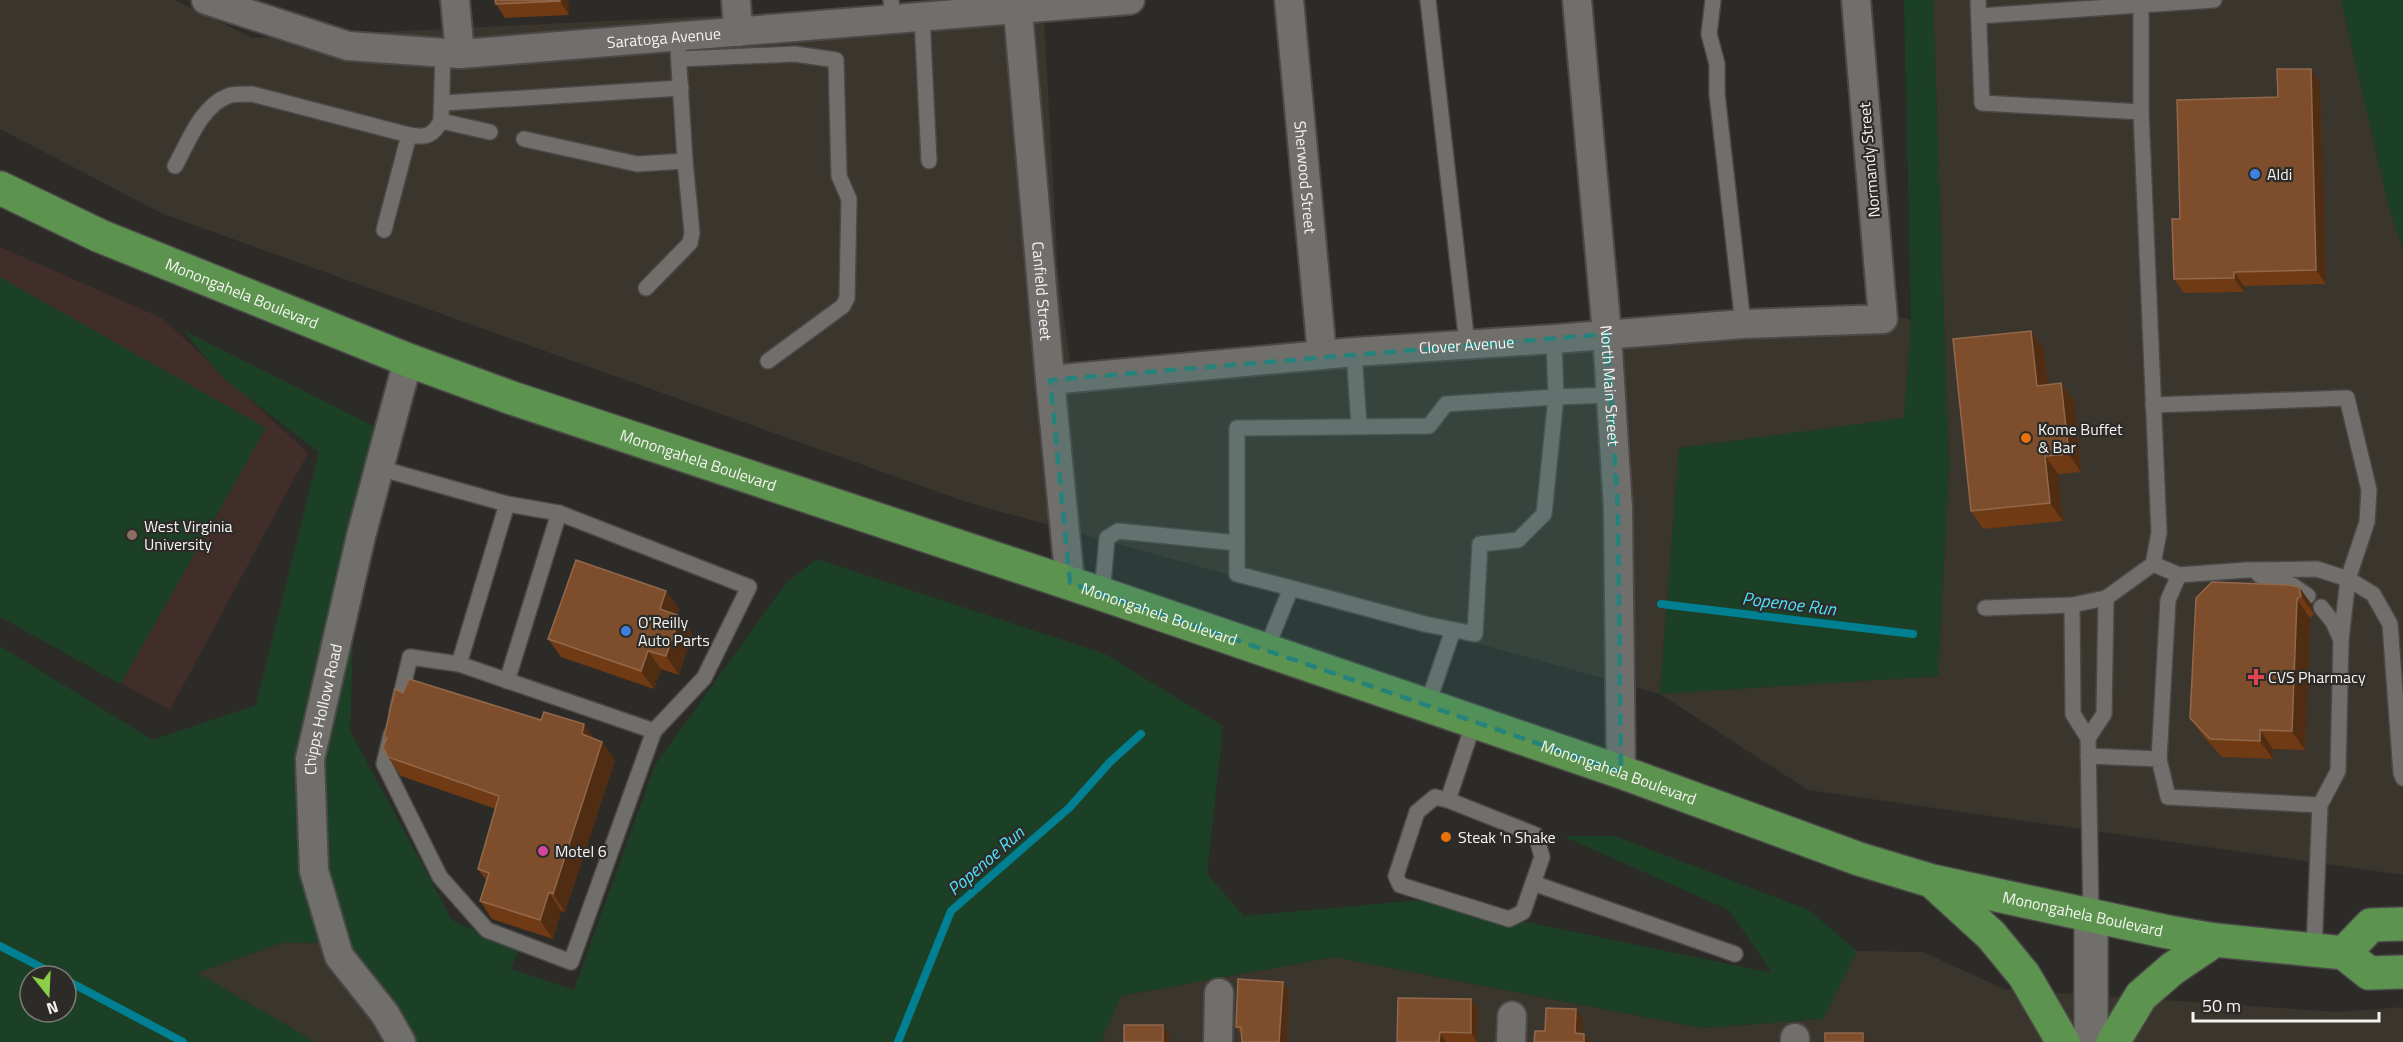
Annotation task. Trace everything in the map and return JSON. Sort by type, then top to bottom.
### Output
[{"type":"main road","name":"Monongahela Boulevard","points":[[0,188],[100,236],[408,360],[523,402],[1070,583],[1427,705],[1622,772],[1859,859],[1932,881],[2091,917],[2215,940],[2329,952]]},
{"type":"main road","points":[[1932,881],[1991,935],[2024,975],[2063,1042]]},
{"type":"main road","points":[[2399,974],[2369,973],[2329,952],[2371,925],[2403,924]]},
{"type":"main road","points":[[2113,1042],[2141,996],[2172,969],[2215,940]]},
{"type":"street","name":"Saratoga Avenue","points":[[206,0],[348,46],[452,54],[678,48],[738,32],[892,10],[922,17],[1018,4],[1130,0]]},
{"type":"street","points":[[452,54],[455,0]]},
{"type":"street","points":[[736,0],[738,32]]},
{"type":"street","name":"Sherwood Street","points":[[1289,0],[1322,354]]},
{"type":"street","name":"North Main Street","points":[[1577,0],[1607,334],[1618,509],[1622,772]]},
{"type":"street","name":"Normandy Street","points":[[1856,0],[1883,319]]},
{"type":"street","name":"Canfield Street","points":[[1018,4],[1070,583]]},
{"type":"street","name":"Clover Avenue","points":[[1050,380],[1322,354],[1743,324],[1883,319]]},
{"type":"street","name":"Chipps Hollow Road","points":[[401,1042],[385,1014],[339,956],[314,871],[310,759],[359,544],[408,360]]},
{"type":"street","points":[[2091,917],[2091,1042]]},
{"type":"street","points":[[1218,1042],[1219,993]]},
{"type":"lane","points":[[1428,0],[1467,344]]},
{"type":"lane","points":[[1713,0],[1709,34],[1717,64],[1717,94],[1743,324]]},
{"type":"lane","points":[[1978,0],[1982,103],[2141,112]]},
{"type":"lane","points":[[1979,16],[2214,0]]},
{"type":"lane","points":[[1985,608],[2072,605],[2106,598],[2153,564],[2159,533],[2141,112],[2141,6]]},
{"type":"lane","points":[[922,17],[929,161]]},
{"type":"lane","points":[[646,288],[690,243],[692,233],[678,48],[795,54],[836,60],[839,176],[849,199],[847,298],[843,306],[768,361]]},
{"type":"lane","points":[[175,166],[202,117],[215,104],[230,95],[252,94],[410,135],[423,137],[429,135],[436,130],[441,121],[442,103],[452,54]]},
{"type":"lane","points":[[442,103],[681,88]]},
{"type":"lane","points":[[441,121],[490,132]]},
{"type":"lane","points":[[384,230],[410,135]]},
{"type":"lane","points":[[524,139],[637,164],[685,161]]},
{"type":"lane","points":[[1554,339],[1556,397],[1544,514],[1518,540],[1480,544],[1475,634],[1237,574],[1237,428],[1429,426],[1446,404],[1556,397],[1611,395]]},
{"type":"lane","points":[[1354,352],[1359,426]]},
{"type":"lane","points":[[2153,405],[2346,398],[2368,490],[2367,522],[2348,579],[2341,640],[2338,771],[2320,805],[2329,952]]},
{"type":"lane","points":[[379,468],[507,504],[559,513],[749,587],[704,678],[654,731],[571,962],[487,930],[440,877],[384,764],[410,657],[459,664],[654,731]]},
{"type":"lane","points":[[459,664],[507,504]]},
{"type":"lane","points":[[507,681],[559,513]]},
{"type":"lane","points":[[1102,594],[1107,538],[1118,531],[1237,543]]},
{"type":"lane","points":[[2153,564],[2179,575],[2246,570],[2317,569],[2348,579],[2373,594],[2390,624],[2403,778]]},
{"type":"lane","points":[[2246,570],[2292,585],[2308,596]]},
{"type":"lane","points":[[2179,575],[2168,600],[2159,759],[2168,797],[2320,805]]},
{"type":"lane","points":[[1266,650],[1291,588]]},
{"type":"lane","points":[[2088,738],[2104,714],[2106,598]]},
{"type":"lane","points":[[2072,605],[2073,714],[2088,738],[2091,917]]},
{"type":"lane","points":[[2321,608],[2334,622],[2341,640]]},
{"type":"lane","points":[[1427,705],[1454,630]]},
{"type":"lane","points":[[1449,800],[1474,722]]},
{"type":"lane","points":[[2088,756],[2159,759]]},
{"type":"lane","points":[[1435,797],[1449,800],[1536,835],[1542,857],[1523,912],[1509,919],[1400,885],[1396,876],[1417,812],[1435,797]]},
{"type":"lane","points":[[1533,884],[1734,954]]},
{"type":"highlighted area","points":[[1607,334],[1618,509],[1621,772],[1070,583],[1050,380]]},
{"type":"shaded area","points":[[0,0],[175,0],[253,38],[1043,0],[1058,271],[1072,376],[1884,314],[1911,320],[1904,419],[1679,448],[1660,693],[1938,676],[1949,467],[1933,0],[2341,0],[2388,203],[2403,250],[2403,875],[1808,790],[1660,694],[966,502],[163,214],[0,129]]},
{"type":"shaded area","name":"West Virginia University","points":[[0,247],[162,318],[308,453],[170,710],[0,617]]},
{"type":"shaded area","points":[[346,942],[405,1042],[315,1042],[197,973],[280,943]]},
{"type":"shaded area","points":[[1857,951],[1923,952],[2004,989],[2338,1012],[2403,1007],[2403,1042],[1101,1042],[1121,996],[1334,957],[1702,1028],[1823,1019]]},
{"type":"green space","points":[[1904,0],[1933,0],[1949,467],[1938,676],[1660,694],[1679,448],[1904,418],[1911,320]]},
{"type":"green space","points":[[2341,0],[2403,0],[2403,250],[2388,203]]},
{"type":"green space","name":"West Virginia University","points":[[0,277],[266,428],[121,684],[0,617]]},
{"type":"green space","points":[[183,330],[397,438],[353,641],[350,731],[452,920],[474,930],[521,942],[511,969],[574,990],[655,765],[786,583],[817,559],[1105,654],[1223,726],[1207,874],[1244,916],[1420,900],[1772,973],[1729,910],[1563,836],[1615,836],[1809,910],[1857,951],[1823,1019],[1702,1028],[1334,957],[1121,996],[1101,1042],[405,1042],[346,942],[280,943],[198,973],[315,1042],[0,1042],[0,646],[153,740],[256,705],[319,452],[225,380]]},
{"type":"building","points":[[495,0],[559,0],[560,1],[496,4]]},
{"type":"building","name":"Aldi","points":[[2277,69],[2311,69],[2316,270],[2234,272],[2234,278],[2174,279],[2172,219],[2180,219],[2177,100],[2278,97]]},
{"type":"building","name":"Kome Buffet & Bar","points":[[2031,331],[2037,386],[2061,383],[2069,454],[2045,456],[2050,503],[1971,511],[1953,339]]},
{"type":"building","name":"O'Reilly Auto Parts","points":[[576,560],[666,591],[660,609],[680,616],[666,656],[648,651],[641,671],[548,639]]},
{"type":"building","name":"CVS Pharmacy","points":[[2212,582],[2299,587],[2301,596],[2297,599],[2292,731],[2260,730],[2260,741],[2210,739],[2190,718],[2196,598]]},
{"type":"building","name":"Motel 6","points":[[409,679],[541,720],[544,712],[584,724],[582,734],[602,742],[553,894],[549,892],[540,920],[480,901],[489,873],[478,869],[499,796],[388,757],[383,747],[387,738],[384,737],[395,689],[403,693]]},
{"type":"building","points":[[1238,979],[1283,982],[1279,1042],[1242,1042],[1241,1027],[1236,1027]]},
{"type":"building","points":[[1398,998],[1471,999],[1471,1033],[1440,1032],[1439,1042],[1397,1042]]},
{"type":"building","points":[[1546,1008],[1576,1009],[1575,1033],[1584,1034],[1584,1042],[1534,1042],[1535,1031],[1545,1031]]},
{"type":"building","points":[[1124,1025],[1163,1025],[1163,1042],[1124,1042]]},
{"type":"building","points":[[1825,1033],[1863,1033],[1863,1042],[1825,1042]]},
{"type":"waterway","name":"Popenoe Run","points":[[1661,604],[1913,634]]},
{"type":"waterway","name":"Popenoe Run","points":[[898,1042],[951,911],[1069,808],[1110,762],[1141,734]]},
{"type":"waterway","name":"Popenoe Run","points":[[0,946],[35,964]]},
{"type":"waterway","name":"Popenoe Run","points":[[78,986],[183,1042]]},
{"type":"place","name":"Aldi","points":[[2255,174]]},
{"type":"place","name":"Kome Buffet & Bar","points":[[2026,438]]},
{"type":"place","name":"West Virginia University","points":[[132,535]]},
{"type":"place","name":"O'Reilly Auto Parts","points":[[626,631]]},
{"type":"place","name":"CVS Pharmacy","points":[[2256,677]]},
{"type":"place","name":"Steak 'n Shake","points":[[1446,837]]},
{"type":"place","name":"Motel 6","points":[[543,851]]}]
